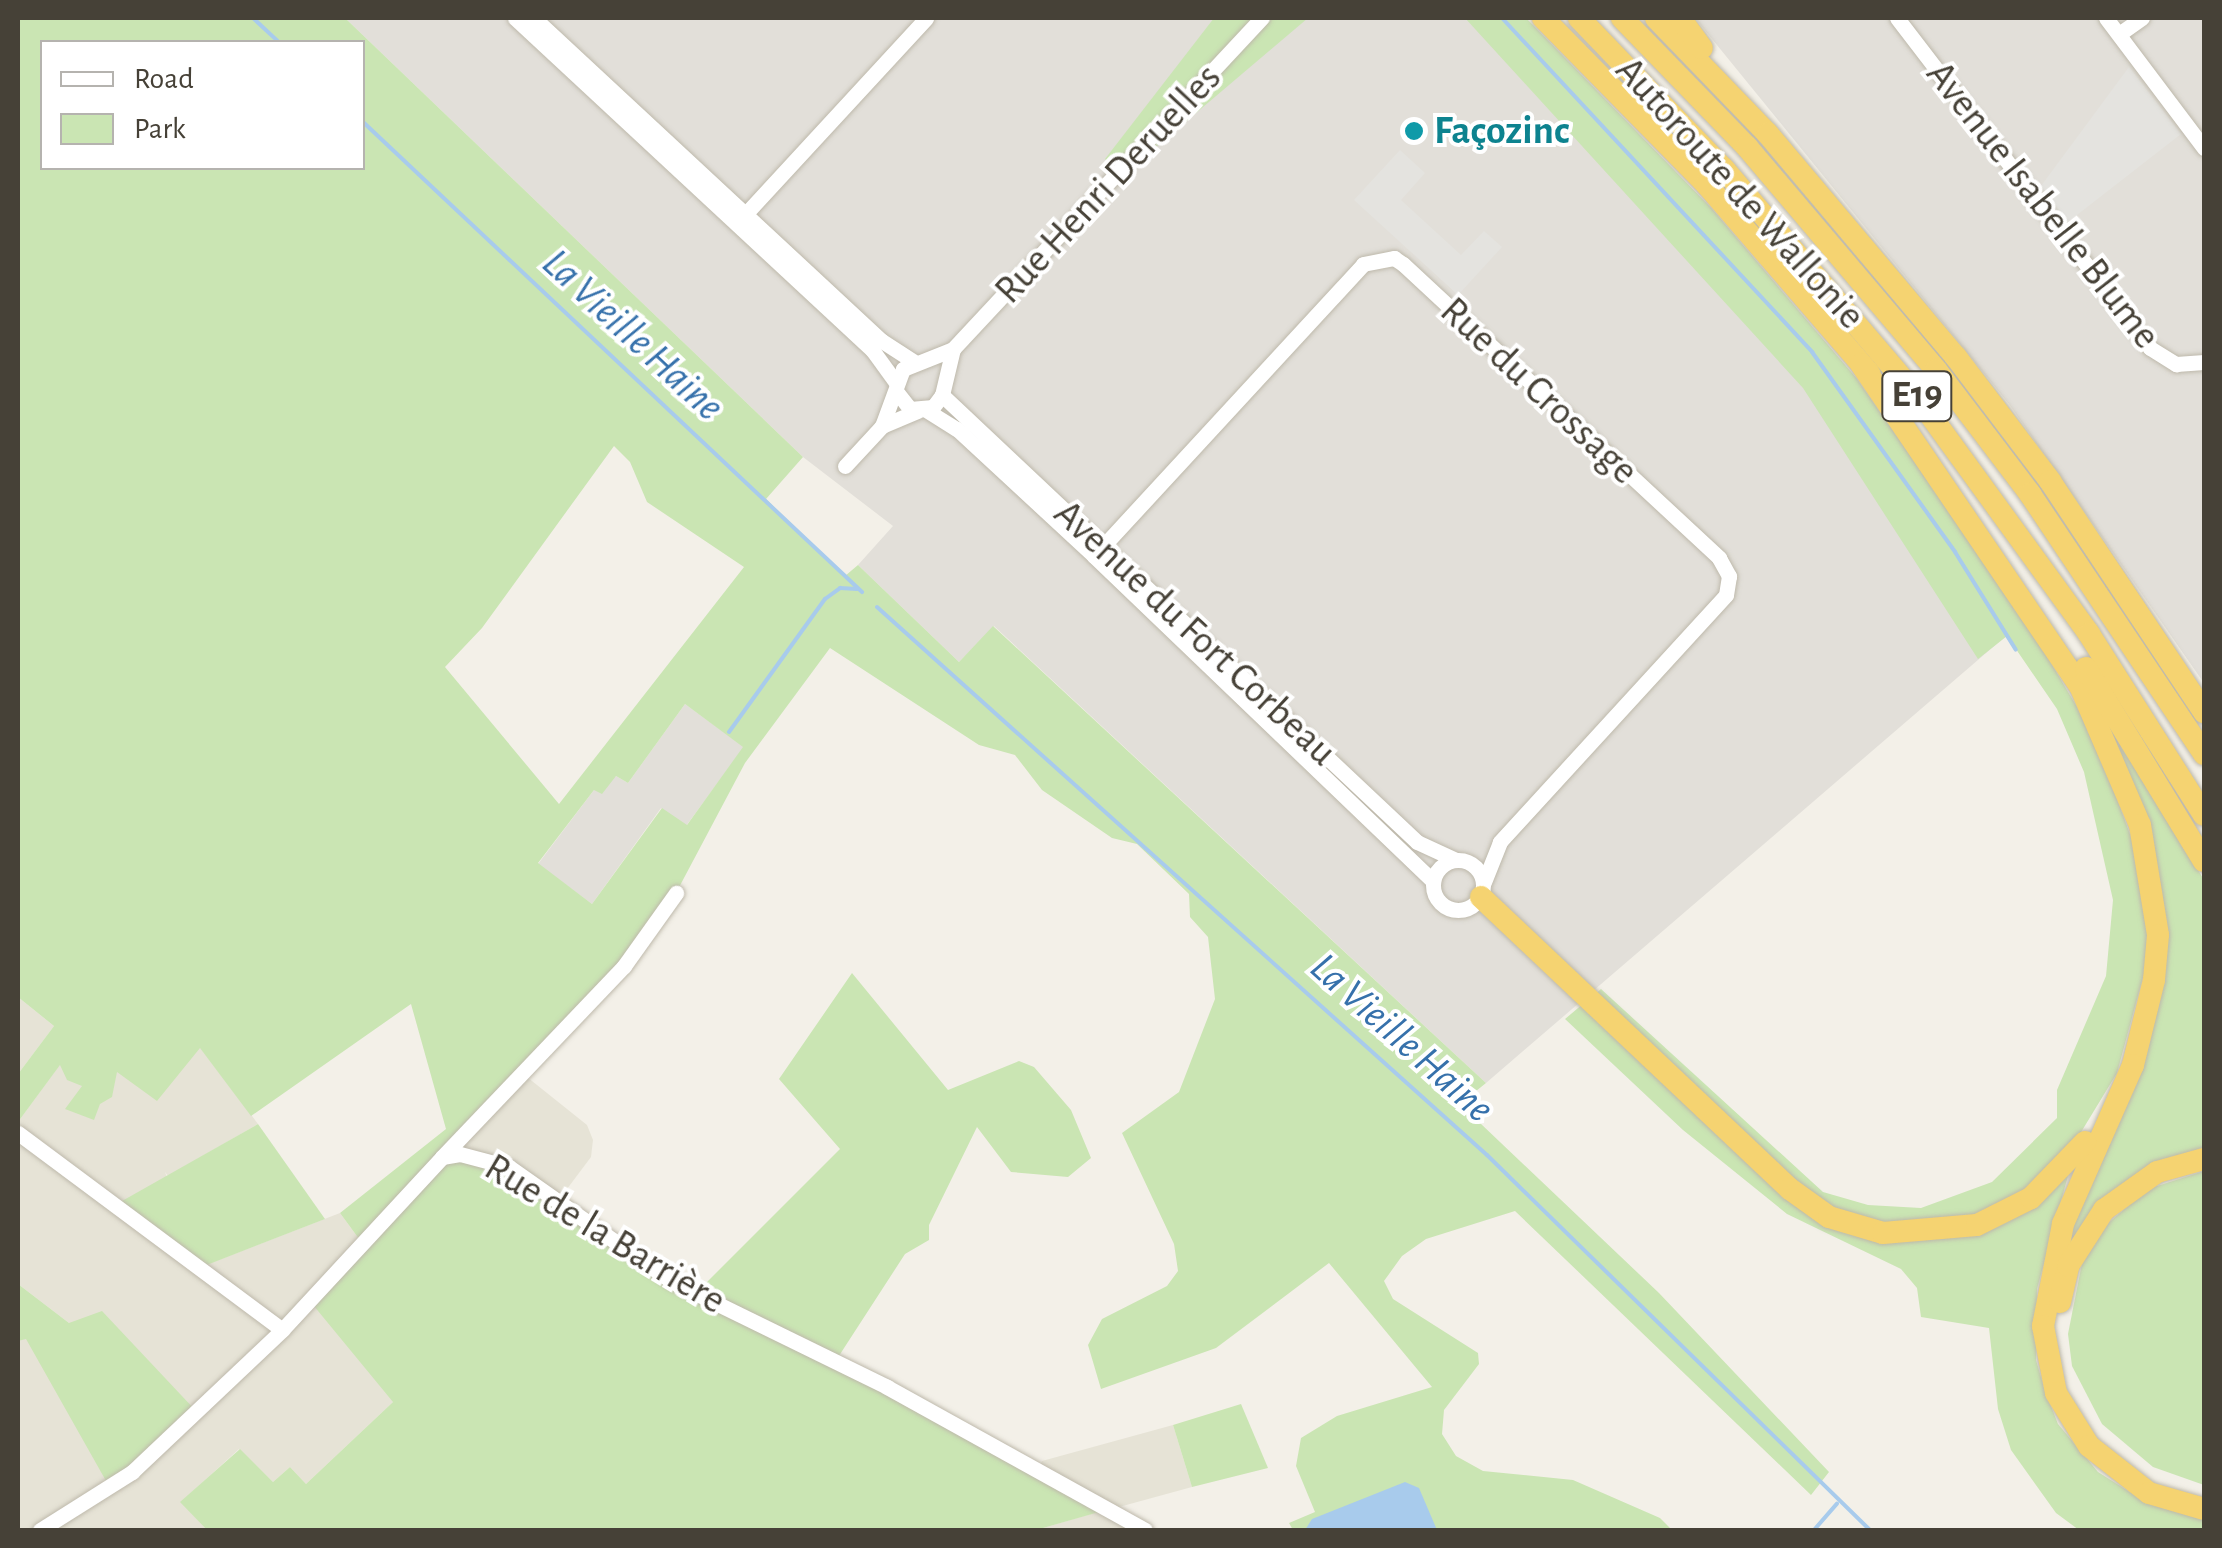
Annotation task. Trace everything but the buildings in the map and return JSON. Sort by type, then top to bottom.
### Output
[{"type":"highway","points":[[1544,18],[1706,184],[1860,364],[1985,520],[2204,861]]},
{"type":"highway","name":"Autoroute de Wallonie","points":[[1579,18],[1724,168],[1912,390],[2089,634],[2204,815]]},
{"type":"highway","name":"Autoroute de Wallonie","points":[[1622,18],[1747,147],[1936,370],[2030,494],[2204,754]]},
{"type":"highway","points":[[1656,18],[1768,134],[1888,273],[2050,480],[2204,712]]},
{"type":"highway","points":[[1680,18],[1768,134]]},
{"type":"highway","points":[[1860,364],[2034,612],[2080,686],[2128,789],[2148,863],[2158,935],[2144,1029],[2054,1252],[2043,1326],[2048,1360],[2069,1419],[2109,1466],[2150,1493],[2204,1510]]},
{"type":"highway","points":[[1482,890],[1790,1189],[1852,1226],[1883,1233],[1942,1232],[2005,1213],[2078,1157],[2118,1095]]},
{"type":"highway","points":[[2204,1159],[2157,1172],[2104,1210],[2068,1266],[2057,1324],[2066,1379],[2092,1430],[2143,1474],[2204,1495]]},
{"type":"street","points":[[515,18],[882,341],[919,362],[896,387],[882,426],[845,466]]},
{"type":"street","points":[[534,18],[873,351],[896,387]]},
{"type":"street","points":[[740,218],[926,18]]},
{"type":"street","name":"Rue Henri Deruelles","points":[[919,362],[953,349],[1262,18]]},
{"type":"street","name":"Avenue Isabelle Blume","points":[[1897,18],[2150,348],[2176,364],[2204,362]]},
{"type":"street","points":[[2106,18],[2204,148]]},
{"type":"street","points":[[2119,34],[2142,18]]},
{"type":"street","name":"Rue du Crossage","points":[[1098,551],[1363,264],[1394,258],[1403,264],[1719,558],[1729,576],[1726,594],[1496,846]]},
{"type":"street","name":"Rue Henri Deruelles","points":[[943,388],[953,349]]},
{"type":"street","name":"Avenue du Fort Corbeau","points":[[919,362],[1098,551],[1434,881]]},
{"type":"street","name":"Avenue du Fort Corbeau","points":[[896,387],[922,411],[957,430],[1098,551],[1417,842],[1460,860]]},
{"type":"street","points":[[882,426],[922,411],[943,388]]},
{"type":"street","points":[[1496,846],[1482,890],[1454,910],[1436,896],[1434,881],[1441,866],[1496,846]]},
{"type":"street","points":[[1460,860],[1482,890]]},
{"type":"street","points":[[442,1157],[624,966],[676,893]]},
{"type":"street","points":[[18,1132],[282,1330]]},
{"type":"street","name":"Rue de la Barrière","points":[[40,1530],[132,1472],[282,1330],[442,1157],[479,1154],[510,1166],[671,1281],[897,1393],[1145,1530]]},
{"type":"shaded area","points":[[345,18],[1526,18],[1712,209],[1857,379],[2007,635],[1486,1083],[994,626],[959,662],[858,565],[893,526],[803,457]]},
{"type":"shaded area","points":[[1695,18],[2204,18],[2204,683],[2009,404]]},
{"type":"shaded area","points":[[2129,67],[2181,134],[2068,222],[2041,186]]},
{"type":"shaded area","points":[[1400,150],[1425,173],[1401,200],[1461,255],[1484,231],[1502,247],[1458,295],[1354,200]]},
{"type":"shaded area","points":[[685,704],[744,747],[686,826],[661,808],[592,904],[538,864],[594,790],[616,776],[628,783]]},
{"type":"shaded area","points":[[18,997],[54,1026],[18,1074]]},
{"type":"shaded area","points":[[77,1041],[200,1047],[258,1124],[168,1176],[165,1172],[200,1267],[340,1213],[362,1243],[393,1402],[306,1484],[290,1467],[273,1482],[239,1449],[181,1502],[207,1530],[18,1530],[18,1341],[69,1323],[18,1284],[18,1122]]},
{"type":"shaded area","points":[[522,1073],[587,1125],[593,1140],[591,1157],[558,1201],[451,1154]]},
{"type":"shaded area","points":[[1173,1425],[1192,1487],[1108,1510],[1145,1530],[1036,1530],[1104,1510],[1038,1470],[1042,1461]]},
{"type":"green space","points":[[18,18],[345,18],[803,457],[766,499],[845,576],[858,565],[959,662],[993,626],[1486,1083],[1460,1104],[1659,1293],[1829,1472],[1811,1495],[1515,1211],[1426,1239],[1402,1256],[1384,1281],[1393,1299],[1478,1353],[1479,1364],[1444,1410],[1442,1434],[1456,1456],[1483,1471],[1573,1480],[1660,1518],[1672,1530],[1293,1530],[1289,1523],[1315,1512],[1296,1466],[1301,1438],[1337,1416],[1432,1387],[1329,1263],[1216,1348],[1101,1389],[1088,1345],[1102,1319],[1167,1286],[1178,1271],[1174,1244],[1122,1133],[1179,1092],[1215,999],[1208,937],[1190,917],[1189,894],[1137,844],[1112,838],[1042,790],[1015,755],[979,745],[830,648],[745,763],[676,893],[624,966],[444,1156],[479,1154],[695,1294],[840,1149],[779,1079],[852,973],[948,1090],[1019,1061],[1034,1067],[1071,1110],[1091,1158],[1068,1177],[1011,1172],[977,1127],[929,1225],[929,1240],[905,1254],[835,1362],[1106,1510],[1036,1530],[207,1530],[180,1502],[240,1449],[273,1482],[290,1467],[306,1484],[393,1402],[309,1300],[362,1243],[340,1213],[446,1129],[411,1004],[251,1116],[200,1048],[157,1101],[117,1072],[112,1097],[100,1104],[94,1120],[65,1109],[82,1086],[67,1080],[60,1065],[18,1122],[18,1074],[54,1026],[18,997]],"holes":[[[614,446],[630,462],[647,502],[744,567],[559,804],[445,667],[482,628]],[[685,704],[743,747],[687,825],[662,808],[592,904],[538,863],[594,790],[602,794],[616,776],[628,783]]]},
{"type":"green space","points":[[1214,18],[1308,18],[1123,175],[1105,159]]},
{"type":"green space","points":[[1465,18],[1526,18],[1712,209],[1857,379],[2026,621],[2093,734],[2138,856],[2148,929],[2145,970],[2117,1073],[2072,1147],[2040,1180],[1996,1207],[1971,1216],[1884,1223],[1847,1216],[1818,1200],[1593,996],[1601,989],[1823,1192],[1868,1205],[1921,1208],[1992,1182],[2057,1118],[2057,1090],[2106,976],[2113,900],[2084,772],[2057,709],[2007,636],[1978,659],[1803,388]]},
{"type":"green space","points":[[2087,684],[2204,880],[2204,1151],[2161,1163],[2055,1267],[2166,930]]},
{"type":"green space","points":[[1584,1003],[1800,1205],[1929,1238],[2069,1172],[2037,1289],[2036,1360],[2045,1391],[2058,1424],[2098,1472],[2147,1503],[2204,1518],[2204,1530],[2079,1530],[2056,1513],[2011,1450],[1998,1409],[1989,1328],[1921,1317],[1917,1288],[1901,1269],[1787,1214],[1683,1130],[1565,1019]]},
{"type":"green space","points":[[258,1124],[325,1219],[199,1268],[115,1205]]},
{"type":"green space","points":[[2204,1171],[2204,1485],[2153,1467],[2102,1424],[2072,1366],[2068,1334],[2083,1258],[2106,1225],[2148,1189]]},
{"type":"green space","points":[[18,1284],[69,1323],[102,1311],[197,1412],[110,1488],[26,1339],[18,1341]]},
{"type":"green space","points":[[1241,1404],[1268,1468],[1192,1487],[1173,1425]]},
{"type":"water","points":[[1405,1482],[1419,1488],[1437,1530],[1305,1530],[1312,1519]]},
{"type":"waterway","name":"La Vieille Haine","points":[[253,18],[277,40]]},
{"type":"waterway","points":[[1502,18],[1812,352],[1955,552],[2016,650]]},
{"type":"waterway","name":"La Vieille Haine","points":[[365,124],[862,592]]},
{"type":"waterway","points":[[729,732],[825,599],[840,588],[857,589]]},
{"type":"waterway","name":"La Vieille Haine","points":[[877,607],[1487,1155],[1870,1530]]},
{"type":"waterway","points":[[1814,1530],[1837,1504]]},
{"type":"place","name":"Façozinc","points":[[1414,131]]}]
